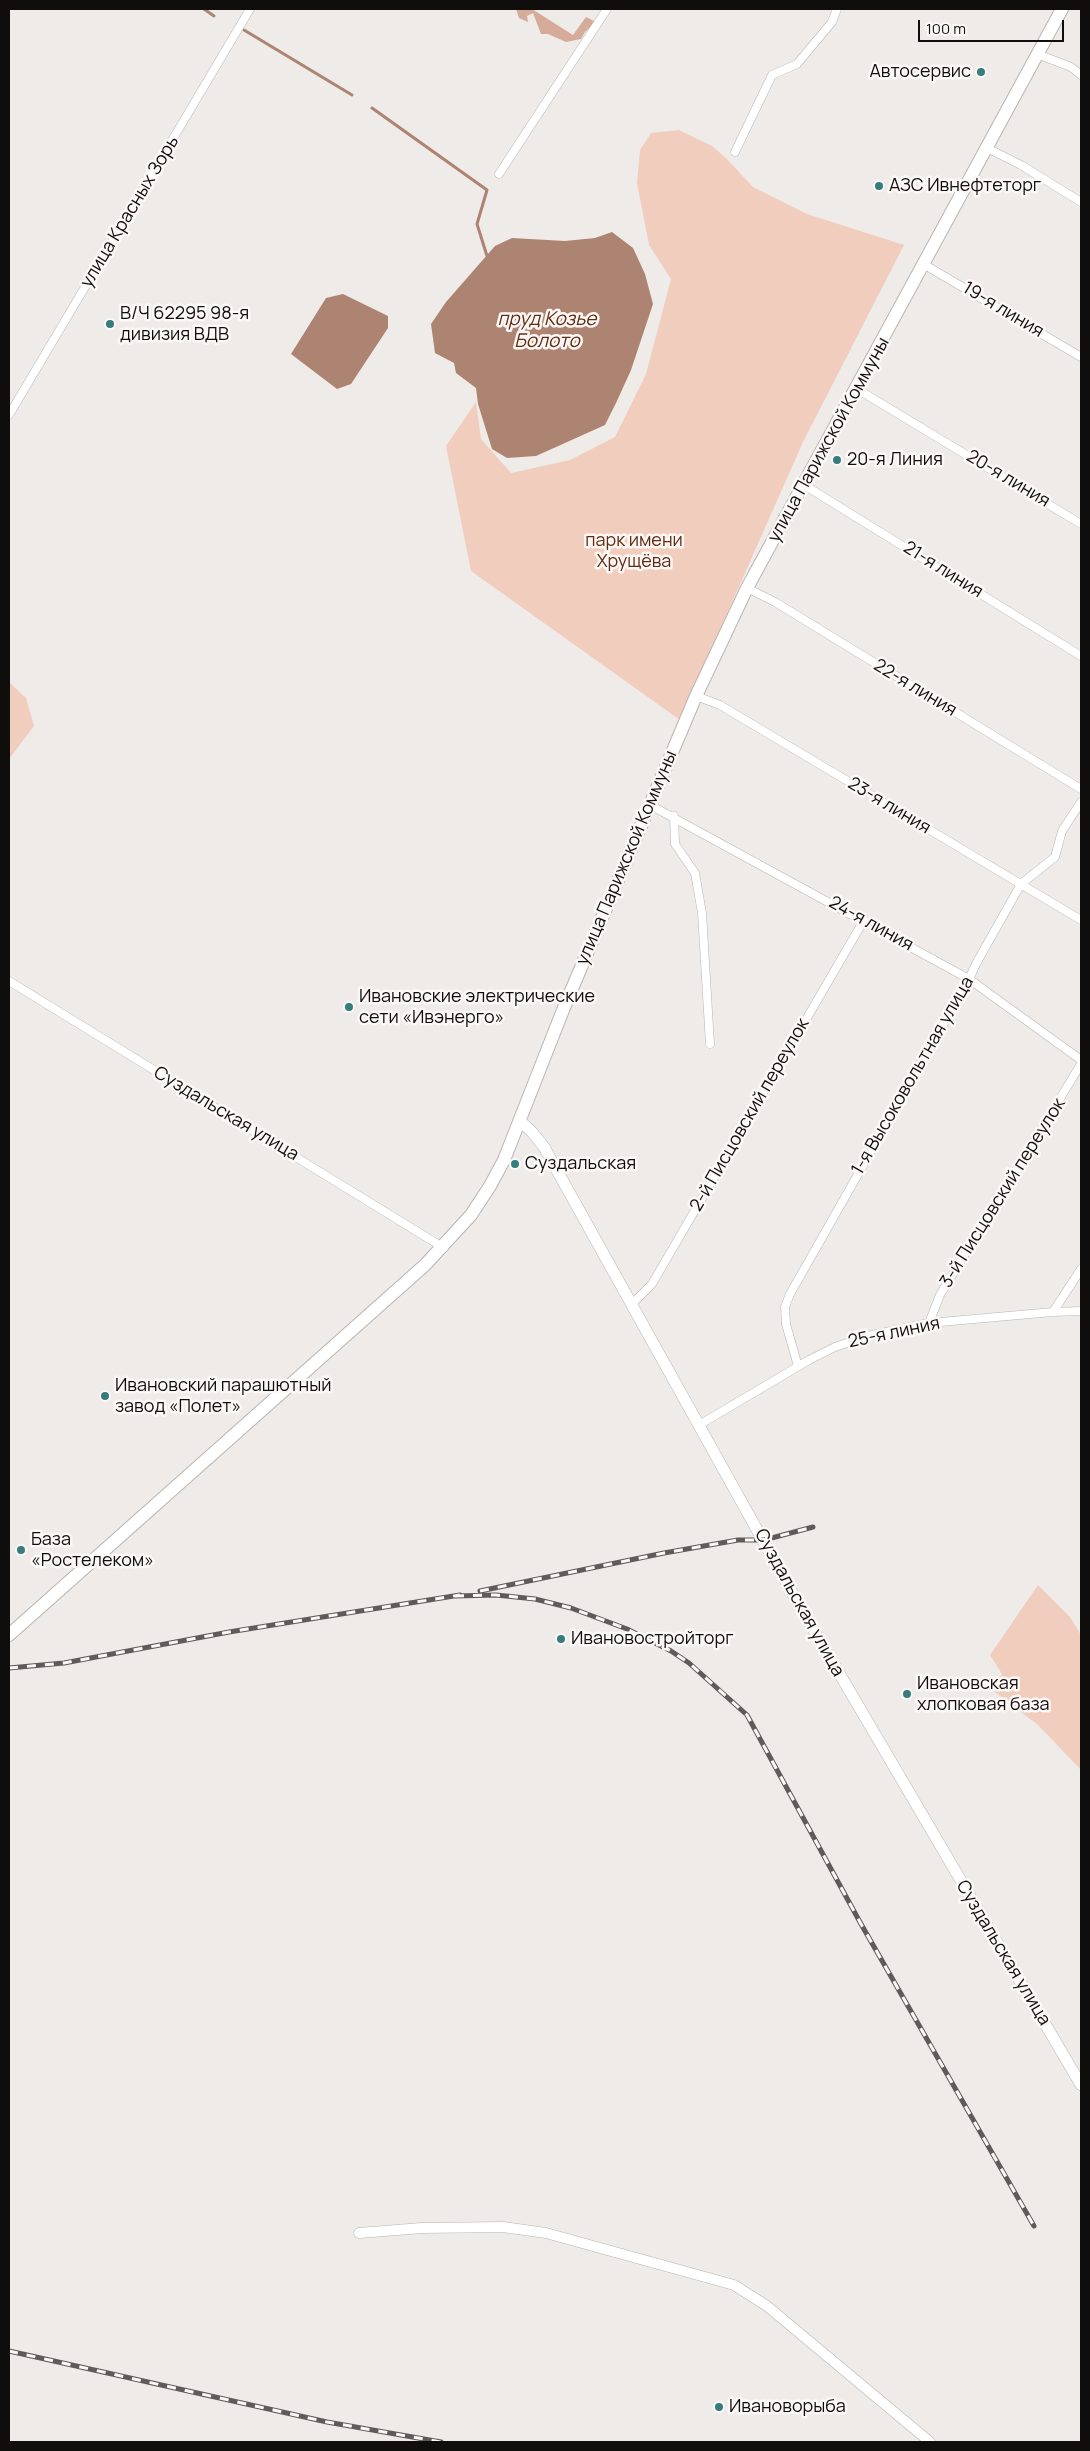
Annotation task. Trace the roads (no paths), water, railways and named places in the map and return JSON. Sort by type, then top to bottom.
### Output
[{"type":"main road","name":"улица Парижской Коммуны","points":[[9,1635],[444,1248],[471,1215],[490,1186],[520,1121],[563,1010],[696,696],[748,588],[1062,9]]},
{"type":"main road","name":"Суздальская улица","points":[[520,1121],[534,1133],[544,1147],[631,1305],[876,1738],[1081,2085]]},
{"type":"street","name":"улица Красных Зорь","points":[[9,415],[250,9]]},
{"type":"street","points":[[499,174],[607,9]]},
{"type":"street","points":[[735,152],[772,75],[797,64],[832,22],[836,9]]},
{"type":"street","points":[[1037,54],[1071,67],[1081,74]]},
{"type":"street","points":[[987,148],[1021,165],[1081,202]]},
{"type":"street","name":"19-я линия","points":[[924,265],[1081,357]]},
{"type":"street","name":"20-я линия","points":[[857,389],[1081,524]]},
{"type":"street","name":"21-я линия","points":[[804,485],[1081,656]]},
{"type":"street","name":"22-я линия","points":[[748,588],[775,602],[1081,789]]},
{"type":"street","name":"23-я линия","points":[[696,696],[720,705],[1081,920]]},
{"type":"street","name":"1-я Высоковольтная улица","points":[[798,1366],[786,1324],[785,1307],[790,1294],[969,979],[1020,884],[1054,857],[1062,831],[1081,802]]},
{"type":"street","name":"24-я линия","points":[[650,805],[674,816],[969,979],[1081,1060]]},
{"type":"street","points":[[674,816],[675,844],[695,874],[702,913],[710,1044]]},
{"type":"street","name":"2-й Писцовский переулок","points":[[631,1305],[652,1284],[864,920]]},
{"type":"street","name":"Суздальская улица","points":[[9,981],[444,1248]]},
{"type":"street","name":"3-й Писцовский переулок","points":[[929,1323],[940,1295],[1081,1064]]},
{"type":"street","points":[[1053,1312],[1081,1269]]},
{"type":"street","name":"25-я линия","points":[[699,1425],[798,1366],[835,1347],[867,1336],[929,1323],[1081,1311]]},
{"type":"street","points":[[360,2234],[422,2228],[503,2227],[546,2233],[734,2285],[767,2306],[930,2442]]},
{"type":"water","name":"пруд Козье Болото","points":[[612,232],[633,248],[645,274],[653,304],[631,370],[616,403],[605,425],[536,456],[507,458],[492,449],[478,404],[476,388],[456,373],[454,363],[435,353],[431,324],[446,302],[495,246],[512,238],[565,241],[595,238]]},
{"type":"water","points":[[343,294],[388,316],[388,328],[351,384],[337,389],[291,354],[326,298]]},
{"type":"waterway","points":[[204,9],[214,16]]},
{"type":"waterway","points":[[244,30],[352,95]]},
{"type":"waterway","points":[[372,108],[487,190],[477,224],[487,256]]},
{"type":"railway","points":[[480,1591],[664,1553],[738,1540],[764,1540],[813,1527]]},
{"type":"railway","points":[[9,1668],[64,1663],[229,1632],[460,1595]]},
{"type":"railway","points":[[455,1596],[496,1595],[535,1599],[571,1608],[627,1629],[671,1651],[689,1663],[747,1715],[861,1924],[1034,2226]]},
{"type":"railway","points":[[9,2351],[327,2422],[441,2442]]},
{"type":"place","name":"Автосервис","points":[[981,72]]},
{"type":"place","name":"АЗС Ивнефтеторг","points":[[879,186]]},
{"type":"place","name":"В/Ч 62295 98-я дивизия ВДВ","points":[[110,324]]},
{"type":"place","name":"20-я Линия","points":[[837,460]]},
{"type":"place","name":"Ивановские электрические сети «Ивэнерго»","points":[[349,1007]]},
{"type":"place","name":"Суздальская","points":[[515,1164]]},
{"type":"place","name":"Ивановский парашютный завод «Полет»","points":[[105,1396]]},
{"type":"place","name":"База «Ростелеком»","points":[[21,1550]]},
{"type":"place","name":"Ивановостройторг","points":[[561,1639]]},
{"type":"place","name":"Ивановская хлопковая база","points":[[907,1694]]},
{"type":"place","name":"Ивановорыба","points":[[719,2407]]},
{"type":"park label","name":"парк имени Хрущёва","points":[[634,551]]}]
